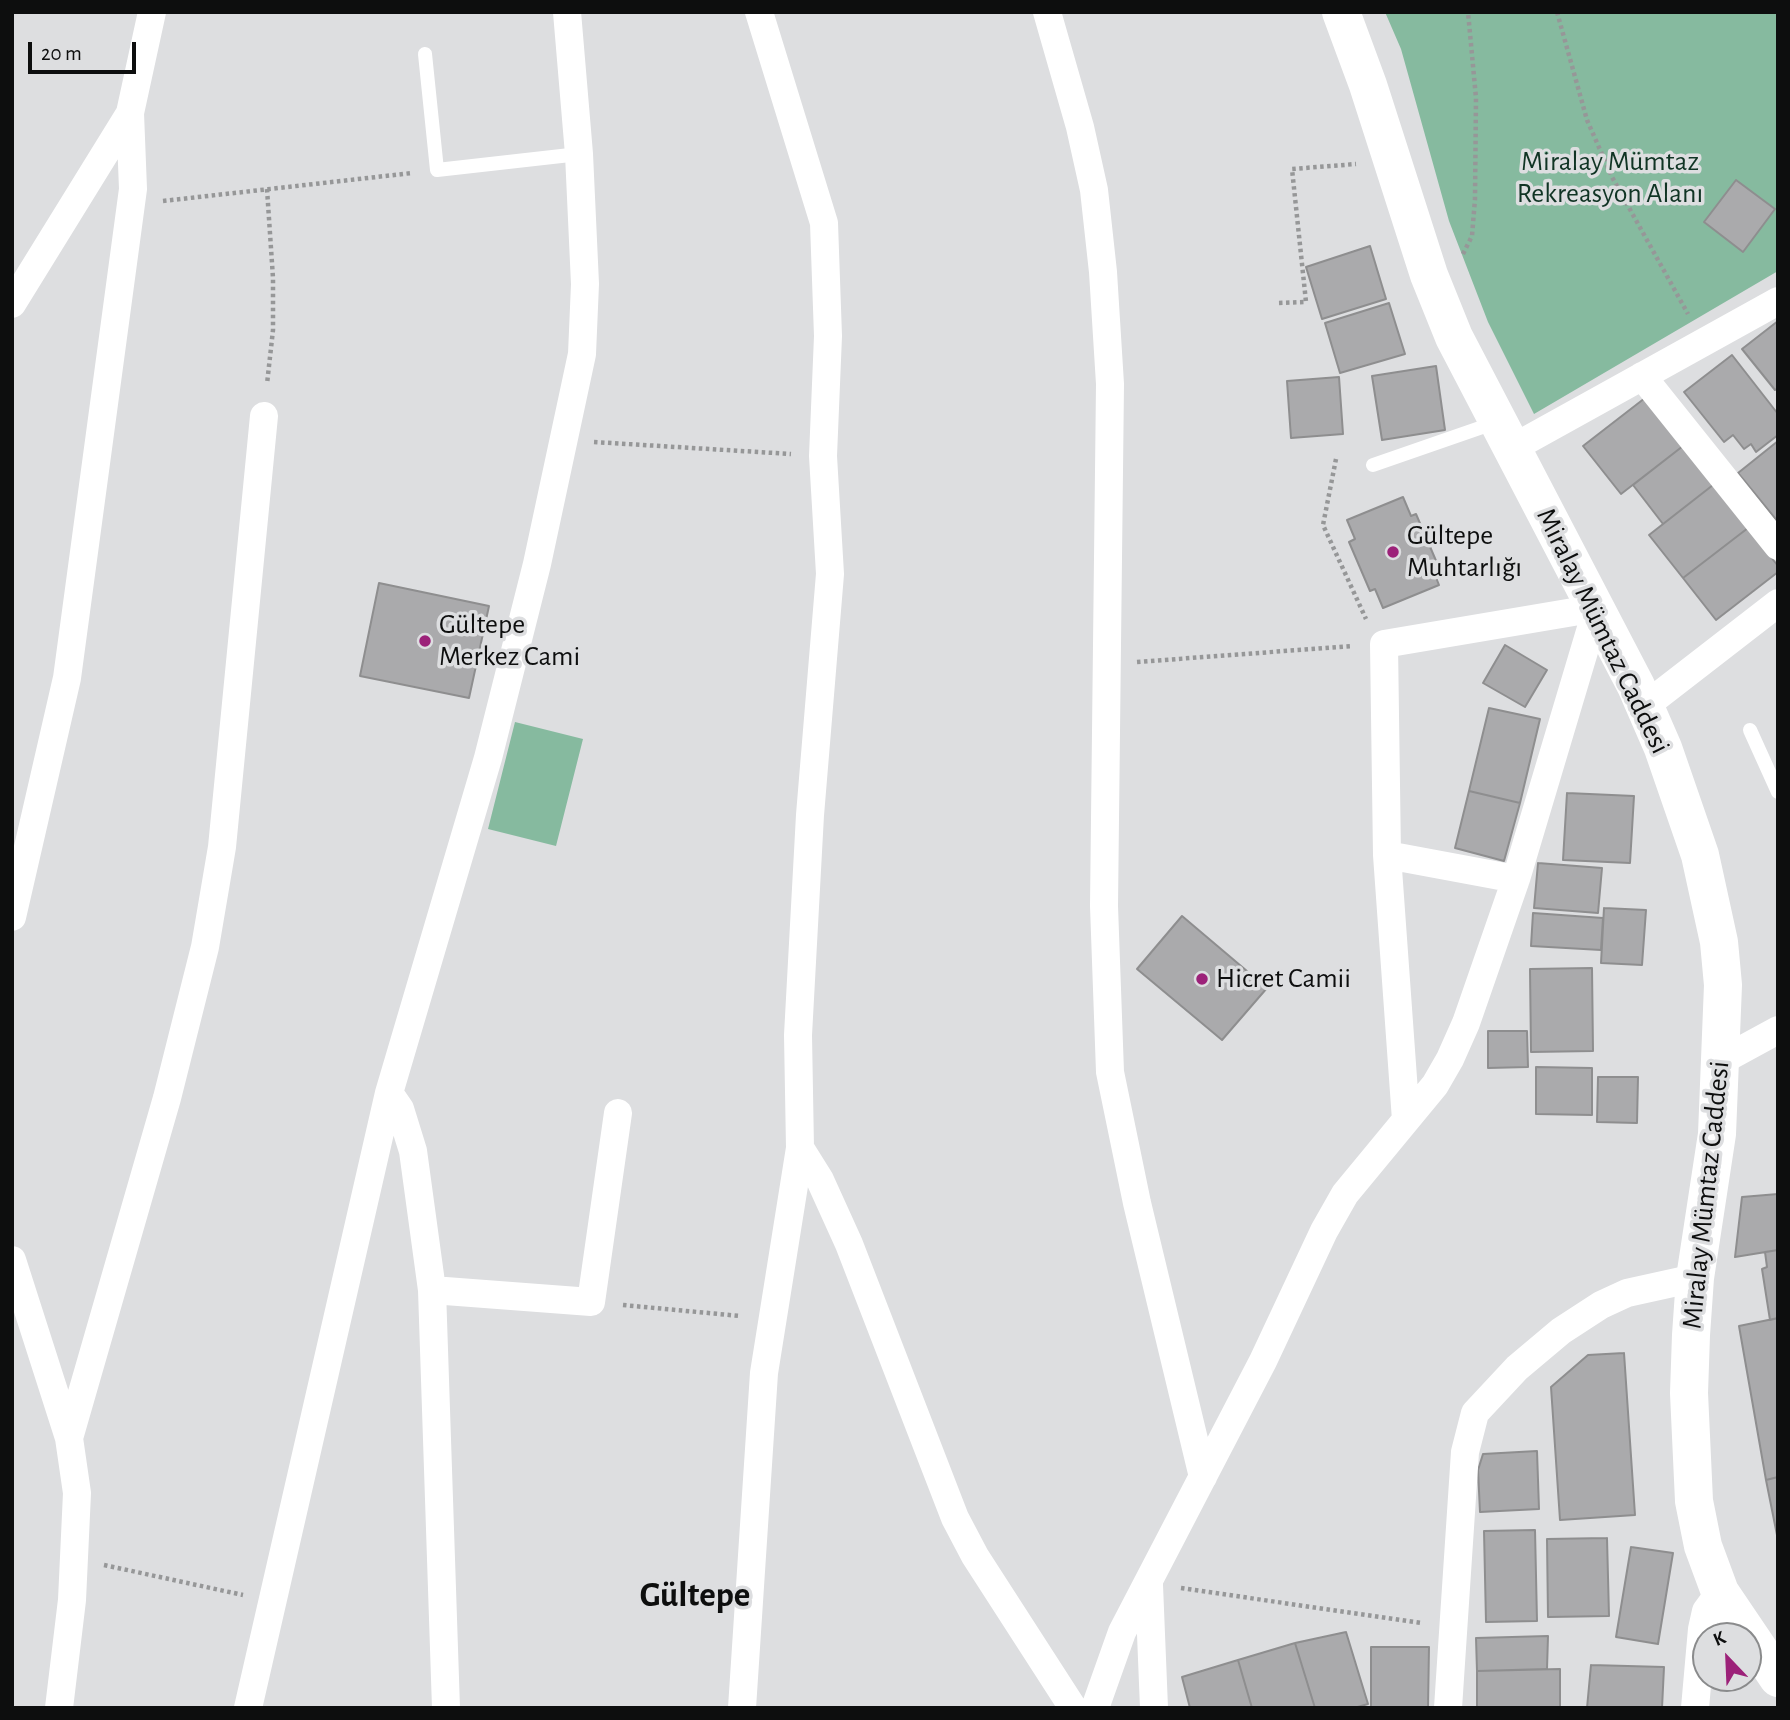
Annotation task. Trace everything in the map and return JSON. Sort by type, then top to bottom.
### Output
[{"type":"main road","name":"Miralay Mümtaz Caddesi","points":[[1341,12],[1440,302],[1504,435],[1597,608],[1645,706],[1684,806],[1712,903],[1723,985],[1721,1061],[1717,1135],[1695,1278],[1689,1393],[1694,1501],[1703,1546],[1720,1592],[1778,1678]]},
{"type":"street","points":[[12,917],[67,678],[131,205],[130,113],[152,12]]},
{"type":"street","points":[[248,1708],[275,1601],[389,1093],[488,758],[565,440],[582,354],[585,284],[579,154],[567,12]]},
{"type":"street","points":[[742,1708],[764,1373],[800,1148],[798,1035],[810,816],[830,574],[823,456],[828,336],[824,223],[759,12]]},
{"type":"street","points":[[1047,12],[1080,127],[1094,190],[1103,272],[1110,384],[1104,906],[1110,1072],[1137,1203],[1203,1477]]},
{"type":"street","points":[[12,304],[130,113]]},
{"type":"street","points":[[1504,435],[1642,376],[1778,301]]},
{"type":"street","points":[[1642,376],[1778,546]]},
{"type":"street","points":[[69,1438],[167,1098],[205,947],[222,847],[264,416]]},
{"type":"street","points":[[1645,706],[1778,603]]},
{"type":"street","points":[[1095,1708],[1122,1632],[1345,1194],[1435,1085],[1450,1059],[1466,1023],[1516,879],[1597,608],[1381,644],[1387,855],[1406,1120]]},
{"type":"street","points":[[1387,855],[1516,879]]},
{"type":"street","points":[[1721,1061],[1778,1030]]},
{"type":"street","points":[[389,1093],[400,1109],[413,1151],[432,1290],[446,1708]]},
{"type":"street","points":[[432,1290],[591,1302],[618,1113]]},
{"type":"street","points":[[800,1148],[820,1180],[849,1244],[955,1518],[975,1556],[1073,1708]]},
{"type":"street","points":[[12,1260],[69,1438],[77,1493],[72,1600],[59,1708]]},
{"type":"street","points":[[1448,1708],[1465,1452],[1475,1413],[1517,1368],[1561,1331],[1601,1305],[1627,1293],[1695,1278]]},
{"type":"street","points":[[1149,1583],[1154,1708]]},
{"type":"street","points":[[1695,1708],[1702,1629],[1706,1611],[1720,1592]]},
{"type":"lane","points":[[425,54],[437,170],[579,154]]},
{"type":"lane","points":[[1373,466],[1504,435]]},
{"type":"lane","points":[[1749,730],[1778,792]]},
{"type":"path","points":[[1440,302],[1472,236],[1476,98],[1468,12]]},
{"type":"path","points":[[1557,12],[1587,120],[1612,177],[1704,342]]},
{"type":"path","points":[[1279,303],[1306,302],[1292,169],[1392,162]]},
{"type":"path","points":[[131,205],[437,170]]},
{"type":"path","points":[[264,416],[273,317],[267,189]]},
{"type":"path","points":[[565,440],[823,456]]},
{"type":"path","points":[[1108,664],[1381,644],[1323,525],[1336,459]]},
{"type":"path","points":[[591,1302],[773,1319]]},
{"type":"path","points":[[73,1558],[275,1601]]},
{"type":"path","points":[[1149,1583],[1453,1628]]},
{"type":"green space","name":"Miralay Mümtaz Rekreasyon Alanı","points":[[1385,12],[1778,12],[1778,271],[1534,414],[1488,322],[1449,221],[1401,49]]},
{"type":"green space","points":[[515,722],[583,739],[556,846],[488,829]]},
{"type":"building","points":[[1736,180],[1775,209],[1743,252],[1704,222]]},
{"type":"building","points":[[1370,246],[1386,299],[1322,319],[1306,267]]},
{"type":"building","points":[[1389,303],[1405,354],[1340,373],[1325,323]]},
{"type":"building","points":[[1778,321],[1778,388],[1775,390],[1742,349]]},
{"type":"building","points":[[1732,355],[1778,414],[1778,435],[1756,452],[1751,444],[1744,449],[1733,435],[1724,442],[1684,392]]},
{"type":"building","points":[[1436,366],[1445,430],[1382,440],[1372,376]]},
{"type":"building","points":[[1339,377],[1343,434],[1291,438],[1287,381]]},
{"type":"building","points":[[1645,398],[1683,446],[1621,494],[1583,446]]},
{"type":"building","points":[[1778,441],[1778,522],[1738,473]]},
{"type":"building","points":[[1683,446],[1713,485],[1663,524],[1633,485]]},
{"type":"building","points":[[1713,485],[1748,528],[1683,578],[1649,535]]},
{"type":"building","name":"Gültepe Muhtarlığı","points":[[1403,497],[1411,516],[1416,514],[1437,563],[1431,565],[1439,585],[1383,608],[1375,589],[1370,591],[1349,542],[1355,539],[1347,520]]},
{"type":"building","points":[[1748,528],[1778,566],[1778,572],[1716,620],[1683,578]]},
{"type":"building","name":"Gültepe Merkez Cami","points":[[379,583],[489,606],[469,698],[360,676]]},
{"type":"building","points":[[1505,645],[1547,670],[1525,707],[1483,683]]},
{"type":"building","points":[[1489,708],[1540,719],[1520,803],[1469,791]]},
{"type":"building","points":[[1469,791],[1520,803],[1504,861],[1455,848]]},
{"type":"building","points":[[1567,793],[1634,796],[1630,863],[1563,860]]},
{"type":"building","points":[[1538,863],[1602,868],[1598,913],[1534,908]]},
{"type":"building","points":[[1604,908],[1646,910],[1642,965],[1601,963]]},
{"type":"building","points":[[1533,913],[1603,918],[1601,950],[1531,946]]},
{"type":"building","name":"Hicret Camii","points":[[1182,916],[1267,988],[1222,1040],[1137,969]]},
{"type":"building","points":[[1592,968],[1593,1051],[1531,1052],[1530,969]]},
{"type":"building","points":[[1488,1031],[1527,1031],[1528,1067],[1488,1068]]},
{"type":"building","points":[[1536,1067],[1592,1068],[1592,1115],[1536,1114]]},
{"type":"building","points":[[1598,1077],[1638,1077],[1637,1123],[1597,1122]]},
{"type":"building","points":[[1778,1194],[1778,1250],[1735,1257],[1742,1197]]},
{"type":"building","points":[[1778,1250],[1778,1318],[1770,1320],[1762,1269],[1767,1267],[1765,1252]]},
{"type":"building","points":[[1778,1318],[1778,1477],[1766,1480],[1739,1326]]},
{"type":"building","points":[[1624,1353],[1635,1515],[1560,1520],[1551,1387],[1588,1355]]},
{"type":"building","points":[[1537,1451],[1539,1509],[1480,1512],[1478,1470],[1483,1454]]},
{"type":"building","points":[[1778,1477],[1778,1540],[1766,1480]]},
{"type":"building","points":[[1535,1530],[1537,1621],[1486,1622],[1484,1531]]},
{"type":"building","points":[[1607,1538],[1609,1616],[1548,1617],[1547,1539]]},
{"type":"building","points":[[1631,1547],[1673,1553],[1658,1644],[1616,1637]]},
{"type":"building","points":[[1346,1632],[1368,1704],[1354,1708],[1315,1708],[1295,1643]]},
{"type":"building","points":[[1548,1636],[1547,1669],[1477,1671],[1476,1638]]},
{"type":"building","points":[[1295,1643],[1315,1708],[1252,1708],[1238,1660]]},
{"type":"building","points":[[1371,1647],[1429,1647],[1428,1708],[1371,1708]]},
{"type":"building","points":[[1238,1660],[1252,1708],[1190,1708],[1182,1677]]},
{"type":"building","points":[[1591,1665],[1664,1667],[1662,1708],[1587,1708]]},
{"type":"building","points":[[1560,1669],[1560,1708],[1477,1708],[1477,1671]]},
{"type":"place","name":"Gültepe Muhtarlığı","points":[[1393,552]]},
{"type":"place","name":"Gültepe Merkez Cami","points":[[425,641]]},
{"type":"place","name":"Hicret Camii","points":[[1202,979]]},
{"type":"district","name":"Gültepe","points":[[695,1595]]}]
